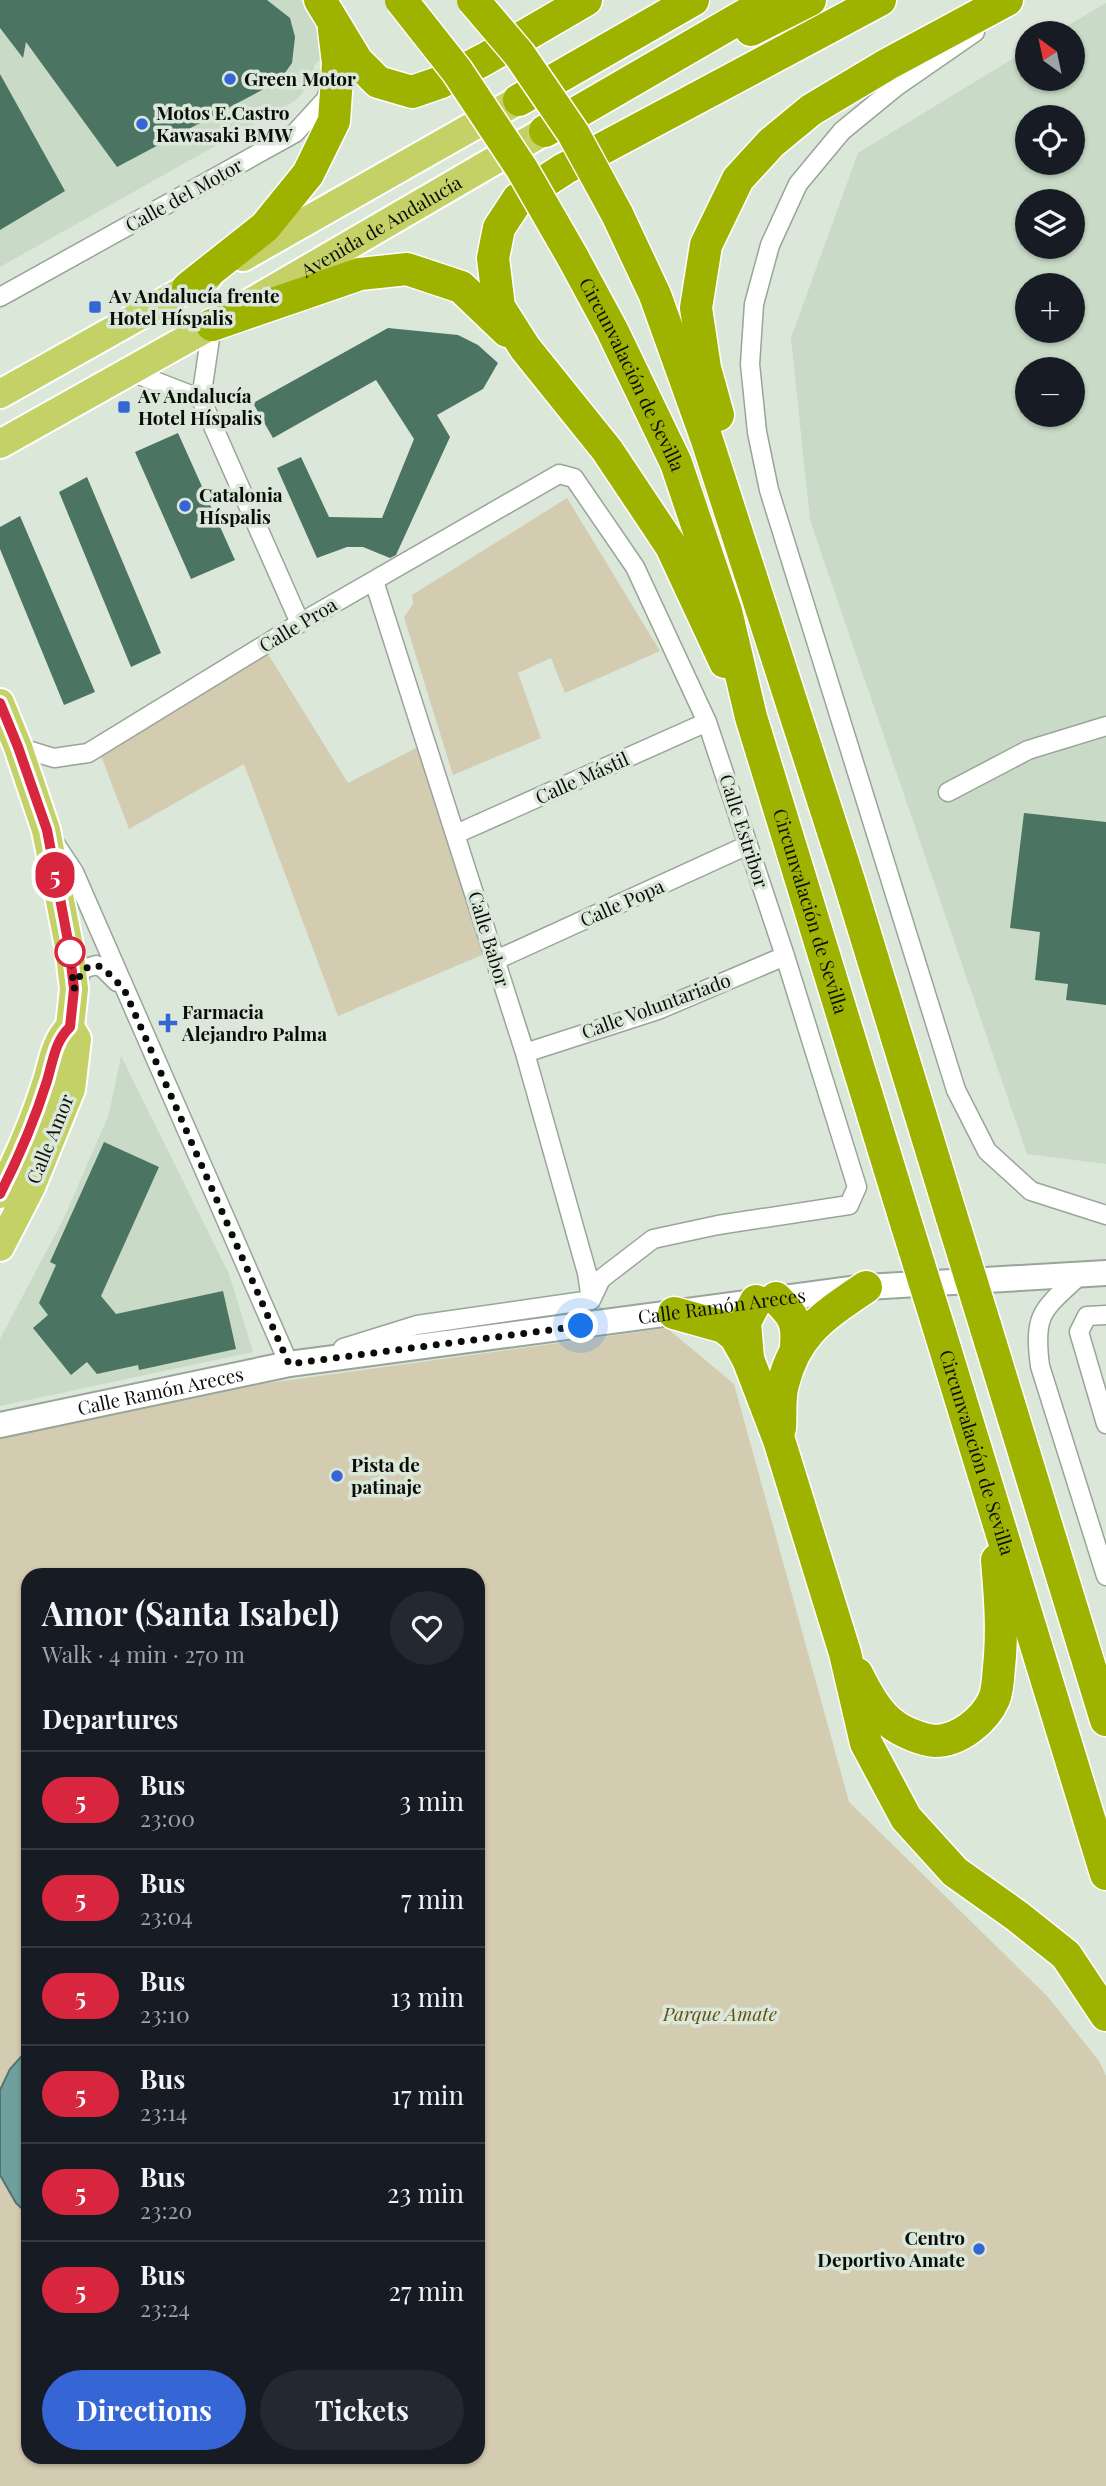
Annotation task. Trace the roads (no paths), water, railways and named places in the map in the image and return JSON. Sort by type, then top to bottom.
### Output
[{"type":"highway","name":"Circunvalación de Sevilla","points":[[401,0],[464,82],[522,169],[612,330],[676,463],[726,611],[751,717],[1106,1874]]},
{"type":"highway","name":"Circunvalación de Sevilla","points":[[473,0],[519,54],[573,133],[617,214],[655,295],[707,440],[849,881],[1106,1720]]},
{"type":"highway","points":[[653,23],[685,0]]},
{"type":"highway","points":[[519,100],[693,0]]},
{"type":"highway","points":[[545,131],[771,0]]},
{"type":"highway","points":[[606,95],[692,60],[810,0]]},
{"type":"highway","points":[[751,717],[671,547],[607,450],[525,348],[499,307],[493,257],[499,228],[518,199],[564,169],[634,130],[880,0]]},
{"type":"highway","points":[[849,881],[705,368],[696,308],[706,245],[738,179],[771,143],[811,110],[888,64],[1007,0]]},
{"type":"highway","points":[[326,11],[357,61],[378,82],[412,92],[441,82],[577,6]]},
{"type":"highway","points":[[188,288],[265,226],[308,174],[334,121],[338,63],[326,11]]},
{"type":"highway","points":[[212,325],[360,274],[408,270],[461,287],[525,348]]},
{"type":"highway","points":[[796,1346],[820,1319],[866,1287]]},
{"type":"highway","points":[[748,1359],[745,1322],[766,1299],[791,1313],[797,1327],[796,1346],[782,1386],[779,1440]]},
{"type":"highway","points":[[674,1313],[724,1327],[735,1336],[748,1359],[779,1440],[845,1653],[866,1742],[906,1818],[955,1872],[1066,1955],[1106,2015]]},
{"type":"highway","points":[[845,1653],[870,1697],[893,1725],[912,1735],[935,1741],[957,1736],[978,1721],[994,1699],[1002,1636],[994,1506]]},
{"type":"main road","points":[[0,394],[519,100]]},
{"type":"main road","name":"Avenida de Andalucía","points":[[0,444],[212,325],[545,131]]},
{"type":"main road","name":"Calle Amor","points":[[0,703],[47,830],[69,946],[74,989],[70,1027],[77,1039],[71,1089],[31,1187],[0,1247]]},
{"type":"main road","name":"Calle Amor","points":[[0,1194],[12,1171],[47,1082],[60,1036],[70,1027]]},
{"type":"street","points":[[1025,0],[888,94],[842,131],[798,184],[770,245],[754,304],[750,364],[757,432],[769,490],[956,1090],[986,1152],[1031,1191],[1106,1215]]},
{"type":"street","name":"Calle del Motor","points":[[0,297],[295,133],[326,99],[338,63]]},
{"type":"street","points":[[212,325],[201,399],[300,623]]},
{"type":"street","points":[[129,371],[201,399]]},
{"type":"street","name":"Calle Proa","points":[[18,747],[54,758],[88,753],[300,623],[559,474],[574,478]]},
{"type":"street","name":"Calle Estribor","points":[[574,478],[635,567],[708,722],[857,1187],[849,1205],[718,1225],[653,1239],[601,1279],[591,1300]]},
{"type":"street","name":"Calle Babor","points":[[374,581],[496,960],[587,1273],[591,1300]]},
{"type":"street","name":"Calle Mástil","points":[[456,834],[708,722]]},
{"type":"street","points":[[948,792],[1028,750],[1106,726]]},
{"type":"street","name":"Calle Amor","points":[[47,830],[74,872],[289,1364]]},
{"type":"street","name":"Calle Popa","points":[[496,960],[748,845]]},
{"type":"street","name":"Calle Voluntariado","points":[[524,1053],[658,1010],[785,956]]},
{"type":"street","name":"Calle Amor","points":[[74,989],[83,969],[96,965],[103,968],[124,989]]},
{"type":"street","name":"Calle Ramón Areces","points":[[0,1425],[289,1364],[866,1287],[1106,1273]]},
{"type":"street","points":[[1080,1275],[1044,1310],[1036,1336],[1040,1367],[1106,1576]]},
{"type":"street","points":[[289,1364],[417,1325],[591,1300]]},
{"type":"street","points":[[1106,1315],[1087,1316],[1079,1332],[1106,1424]]},
{"type":"water","points":[[21,2057],[21,2208],[0,2175],[0,2090],[10,2069]]},
{"type":"place","name":"Green Motor","points":[[230,79]]},
{"type":"place","name":"Motos E.Castro Kawasaki BMW","points":[[142,124]]},
{"type":"place","name":"Av Andalucía frente Hotel Híspalis","points":[[95,307]]},
{"type":"place","name":"Av Andalucía Hotel Híspalis","points":[[124,407]]},
{"type":"place","name":"Catalonia Híspalis","points":[[185,506]]},
{"type":"place","name":"Farmacia Alejandro Palma","points":[[168,1023]]},
{"type":"place","name":"Pista de patinaje","points":[[337,1476]]},
{"type":"place","name":"Centro Deportivo Amate","points":[[979,2249]]},
{"type":"park label","name":"Parque Amate","points":[[720,2014]]}]
